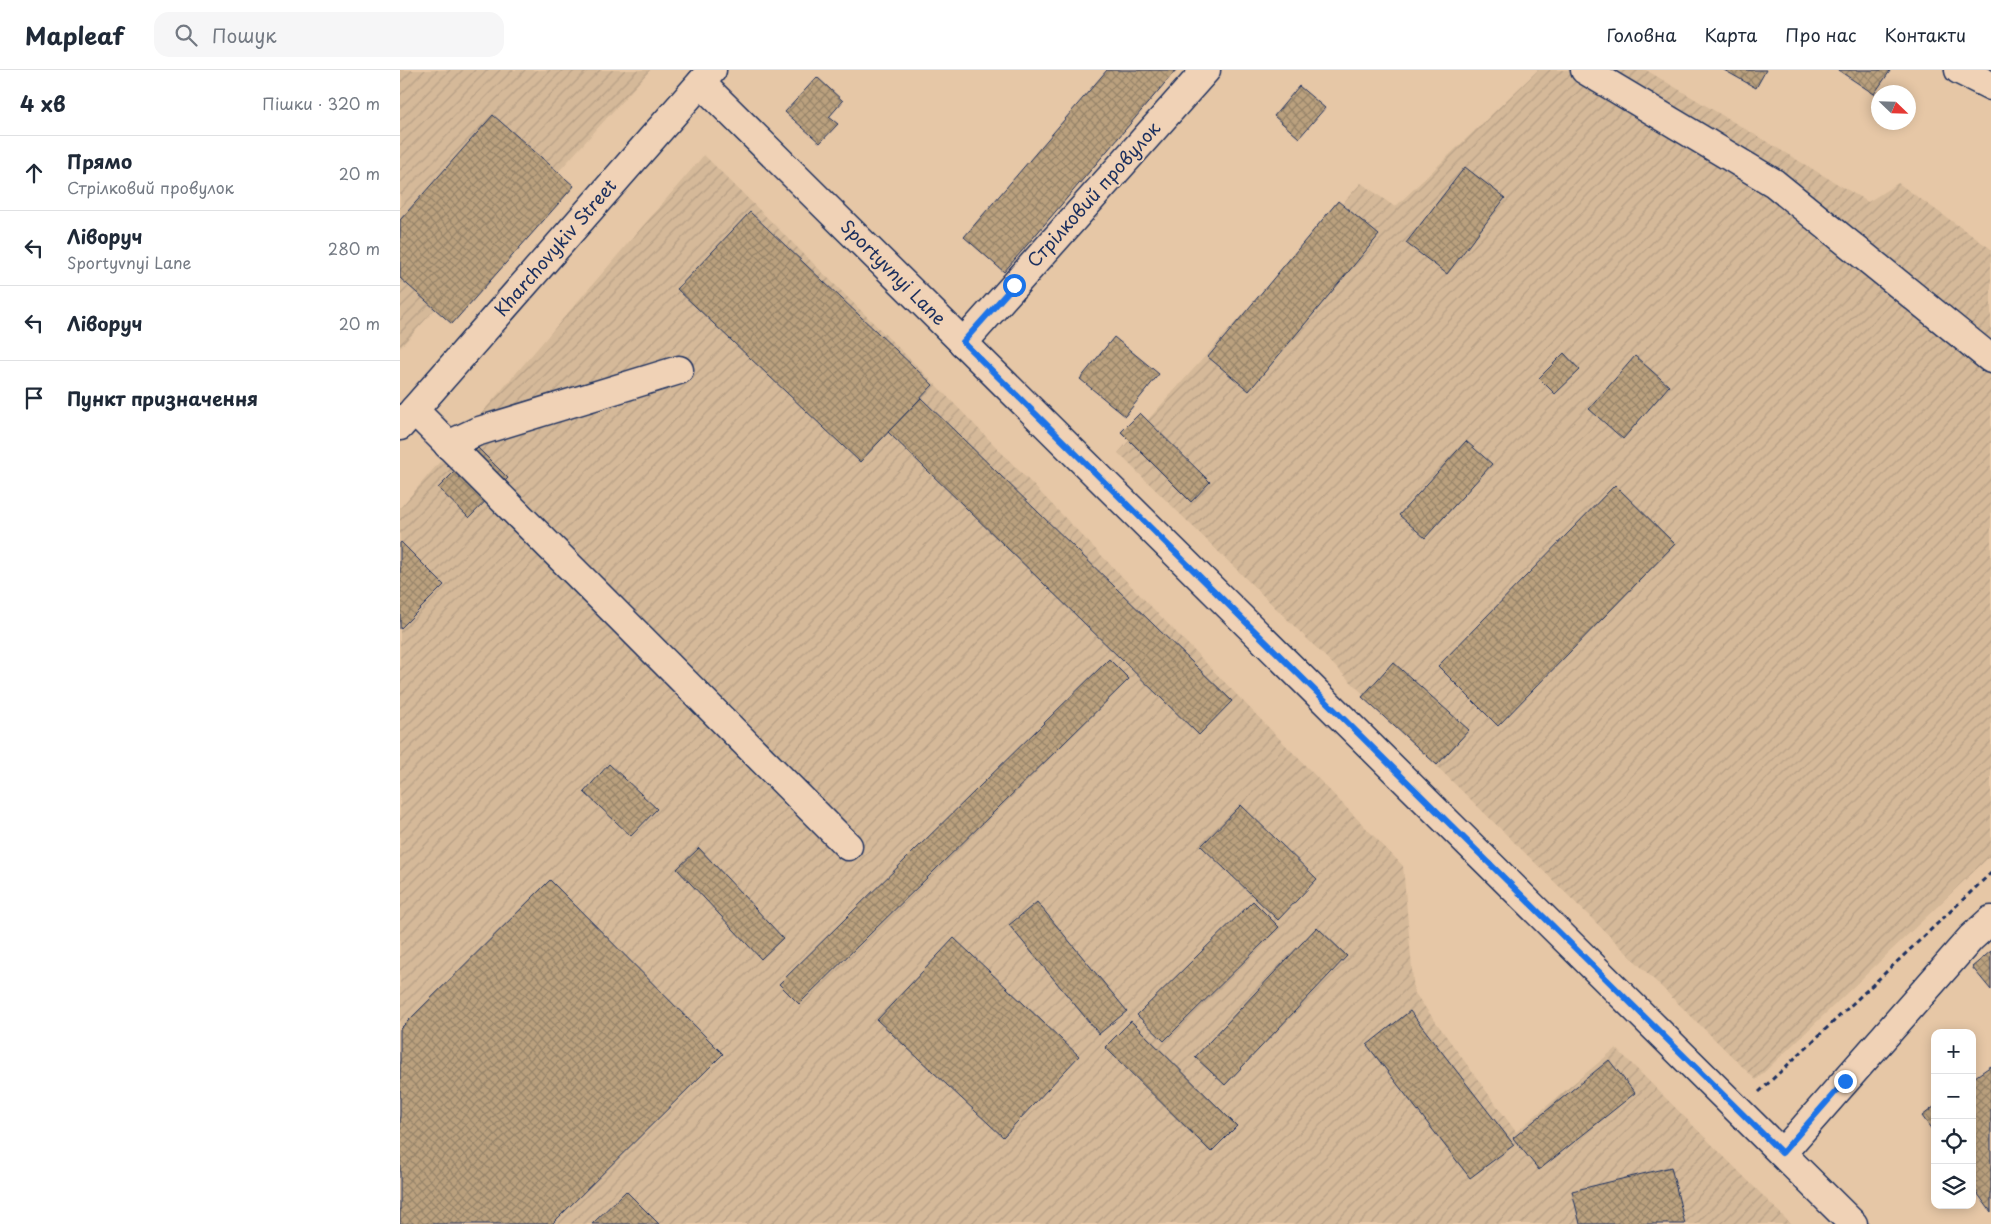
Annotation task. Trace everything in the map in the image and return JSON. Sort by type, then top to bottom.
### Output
[{"type":"street","name":"Стрілковий провулок","points":[[963,342],[1206,70]]},
{"type":"street","points":[[1585,70],[1774,183],[1991,359]]},
{"type":"street","points":[[1959,70],[1991,86]]},
{"type":"street","name":"Sportyvnyi Lane","points":[[706,76],[963,342],[1854,1224]]},
{"type":"street","name":"Kharchovykiv Street","points":[[407,418],[706,76]]},
{"type":"street","points":[[448,444],[476,432],[679,370]]},
{"type":"street","points":[[407,418],[448,444],[848,846]]},
{"type":"street","points":[[1782,1153],[1970,938],[1991,920]]},
{"type":"path","points":[[1740,1111],[1991,873]]},
{"type":"shaded area","points":[[400,70],[650,70],[400,348]]},
{"type":"shaded area","points":[[1538,70],[1646,70],[1868,202],[1898,183],[1991,249],[1991,855],[1756,1080],[1118,453],[1361,183],[1395,207]]},
{"type":"shaded area","points":[[704,155],[935,384],[1403,866],[1414,992],[1516,1132],[1616,1048],[1791,1224],[400,1224],[400,508]]},
{"type":"building","points":[[1107,70],[1176,70],[1004,272],[964,237]]},
{"type":"building","points":[[1724,70],[1766,70],[1756,88]]},
{"type":"building","points":[[1838,70],[1890,71],[1880,85],[1871,85],[1871,92]]},
{"type":"building","points":[[817,77],[843,101],[829,117],[838,124],[820,143],[785,112]]},
{"type":"building","points":[[1299,86],[1325,108],[1299,138],[1274,116]]},
{"type":"building","points":[[493,115],[574,186],[452,324],[400,278],[400,220]]},
{"type":"building","points":[[1465,167],[1505,198],[1447,274],[1406,243]]},
{"type":"building","points":[[1338,201],[1379,235],[1249,391],[1208,357]]},
{"type":"building","points":[[750,212],[933,385],[860,462],[677,289]]},
{"type":"building","points":[[1114,337],[1159,374],[1125,416],[1080,379]]},
{"type":"building","points":[[1564,353],[1580,370],[1555,394],[1539,378]]},
{"type":"building","points":[[1635,356],[1669,386],[1623,439],[1589,409]]},
{"type":"building","points":[[921,398],[1232,701],[1199,735],[888,432]]},
{"type":"building","points":[[1140,413],[1210,482],[1191,502],[1121,432]]},
{"type":"building","points":[[1466,441],[1492,464],[1425,538],[1399,515]]},
{"type":"building","points":[[478,448],[508,478],[469,518],[438,488]]},
{"type":"building","points":[[1615,485],[1675,544],[1498,726],[1438,666]]},
{"type":"building","points":[[400,543],[444,585],[400,629]]},
{"type":"building","points":[[1109,659],[1129,679],[799,1004],[779,984]]},
{"type":"building","points":[[1393,662],[1469,730],[1437,765],[1362,697]]},
{"type":"building","points":[[609,764],[657,809],[631,836],[584,792]]},
{"type":"building","points":[[1241,805],[1317,879],[1278,920],[1201,846]]},
{"type":"building","points":[[699,848],[783,938],[761,959],[677,869]]},
{"type":"building","points":[[550,880],[723,1054],[552,1224],[400,1224],[400,1029]]},
{"type":"building","points":[[1253,901],[1279,927],[1164,1041],[1137,1015]]},
{"type":"building","points":[[1037,902],[1127,1011],[1099,1034],[1009,925]]},
{"type":"building","points":[[1317,927],[1347,956],[1225,1085],[1195,1057]]},
{"type":"building","points":[[954,938],[1079,1056],[1003,1137],[877,1020]]},
{"type":"building","points":[[1991,951],[1991,990],[1972,967]]},
{"type":"building","points":[[1410,1011],[1514,1145],[1470,1178],[1367,1045]]},
{"type":"building","points":[[1131,1021],[1237,1126],[1211,1152],[1105,1047]]},
{"type":"building","points":[[1609,1060],[1635,1093],[1539,1170],[1513,1138]]},
{"type":"building","points":[[1991,1066],[1991,1212],[1976,1191],[1976,1076]]},
{"type":"building","points":[[1931,1109],[1931,1128],[1922,1116]]},
{"type":"building","points":[[1671,1167],[1685,1224],[1580,1224],[1572,1191]]},
{"type":"building","points":[[626,1191],[659,1224],[592,1224]]},
{"type":"route","points":[[1014,285],[963,342],[1782,1153],[1845,1081]]}]
